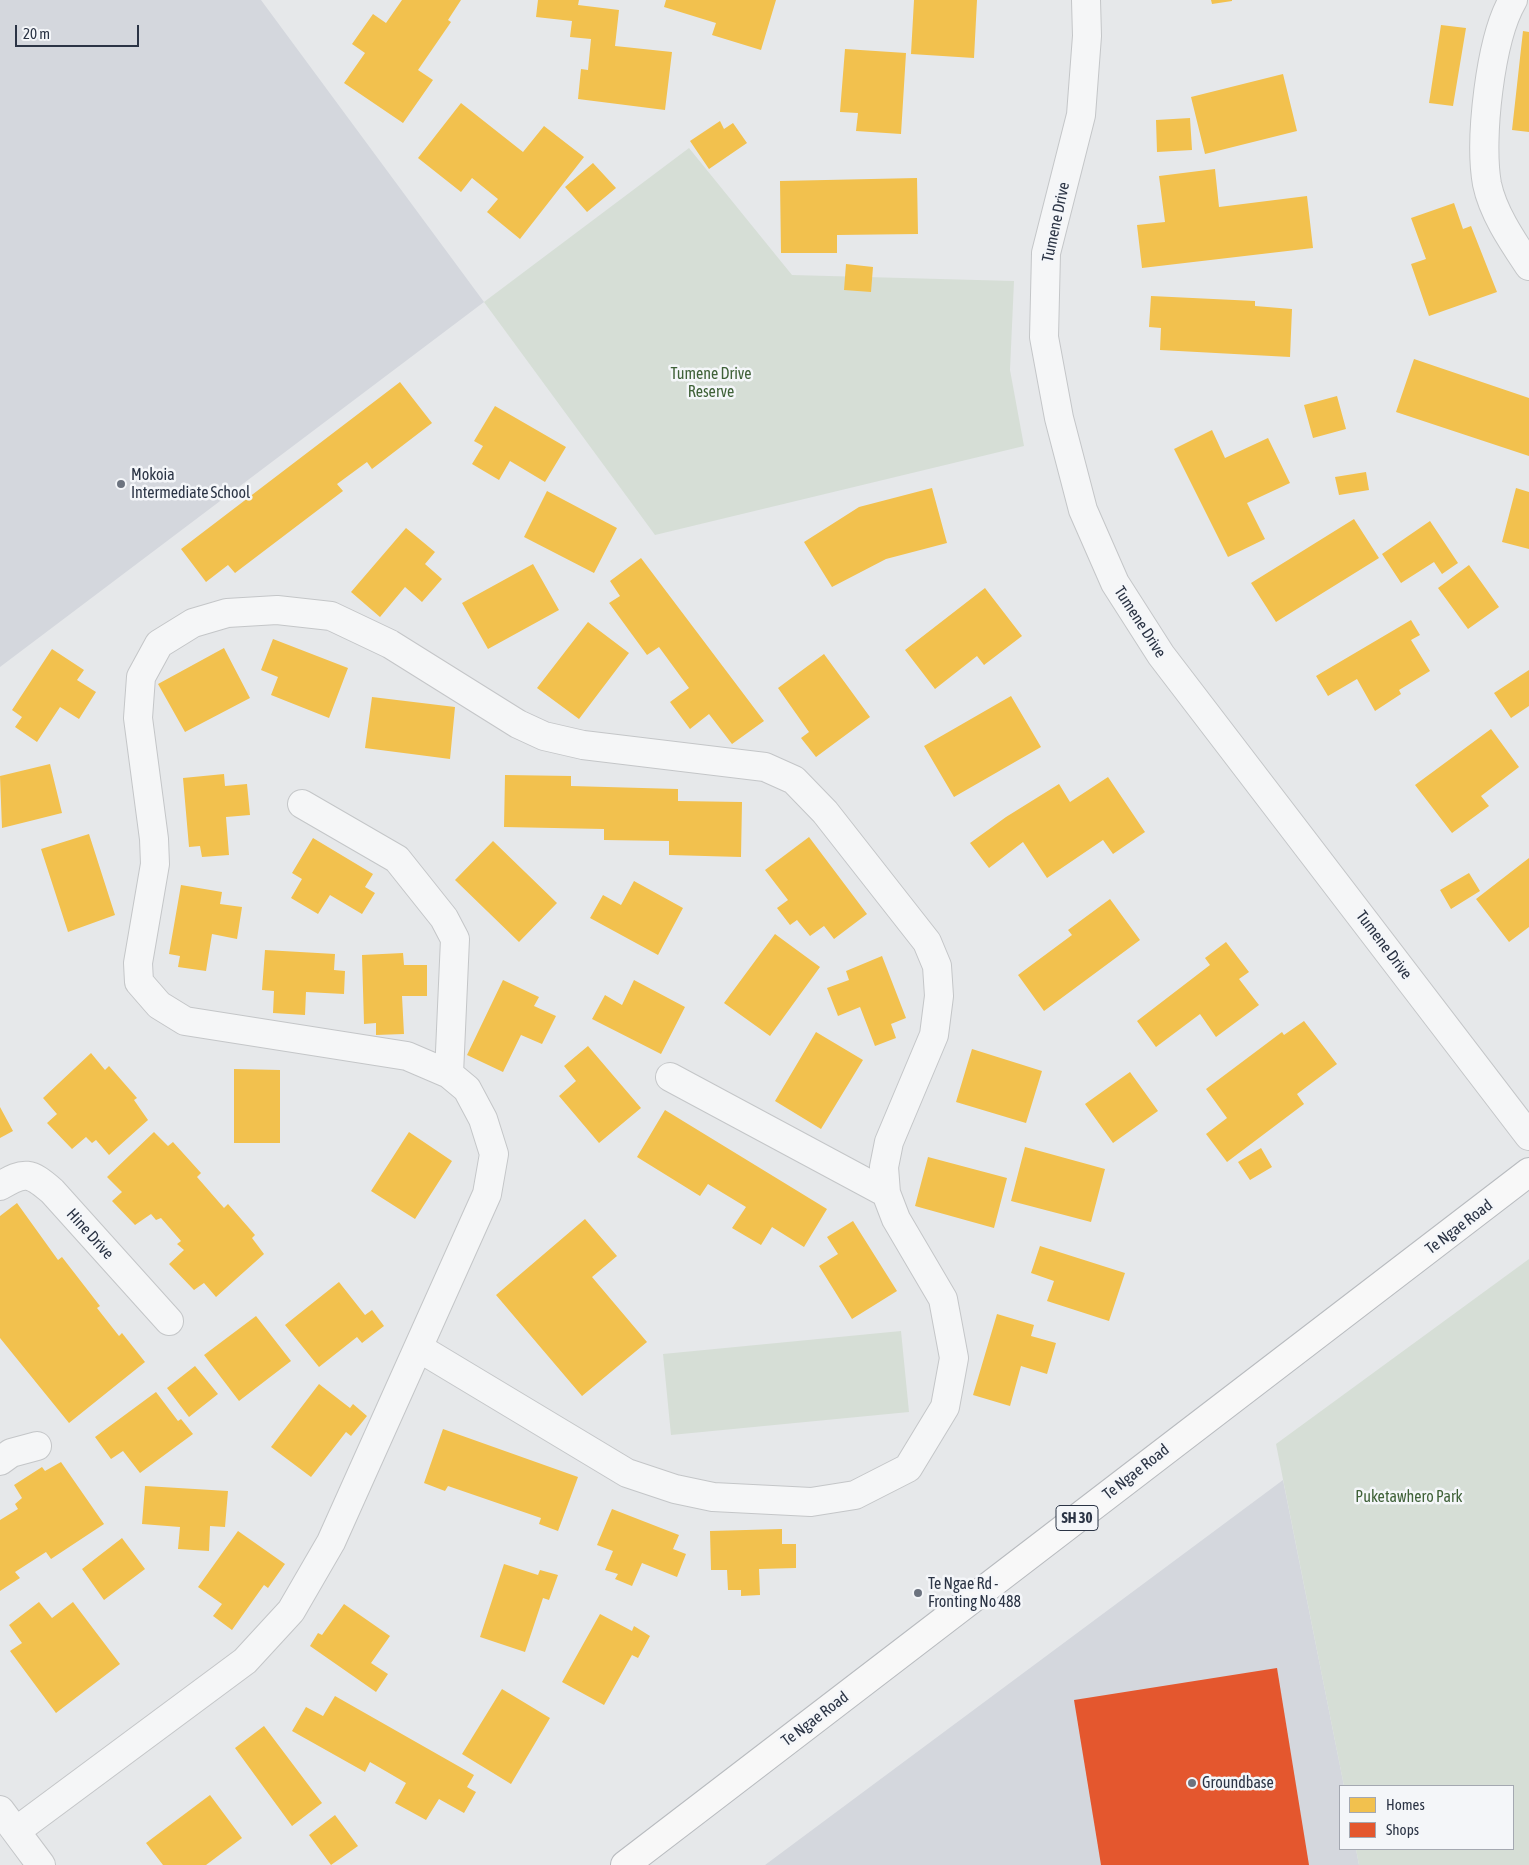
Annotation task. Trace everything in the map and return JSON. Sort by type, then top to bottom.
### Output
[{"type":"highway","name":"Te Ngae Road","points":[[625,1865],[1529,1172]]},
{"type":"street","name":"Tumene Drive","points":[[1086,0],[1086,36],[1081,115],[1046,253],[1044,337],[1059,418],[1083,510],[1115,583],[1161,655],[1529,1136]]},
{"type":"street","points":[[1513,0],[1503,20],[1494,56],[1484,146],[1487,185],[1500,216],[1529,266]]},
{"type":"street","points":[[41,1865],[8,1821],[245,1661],[291,1611],[331,1542],[419,1348],[487,1194],[494,1154],[484,1119],[468,1089],[449,1074],[407,1056],[185,1021],[159,1005],[140,982],[138,963],[155,864],[154,839],[138,718],[142,677],[158,644],[193,623],[227,612],[277,610],[331,616],[390,644],[518,724],[544,736],[584,745],[765,767],[794,780],[825,812],[927,942],[937,966],[939,996],[934,1035],[890,1142],[884,1167],[886,1193],[896,1219],[943,1299],[954,1358],[945,1407],[908,1468],[856,1495],[811,1502],[713,1497],[675,1489],[627,1473],[419,1348]]},
{"type":"street","points":[[302,804],[397,859],[444,918],[455,939],[449,1074]]},
{"type":"street","points":[[670,1077],[886,1193]]},
{"type":"street","name":"Hine Drive","points":[[0,1186],[19,1175],[37,1178],[52,1191],[169,1321]]},
{"type":"shaded area","name":"Mokoia Intermediate School","points":[[0,0],[261,0],[484,302],[0,667]]},
{"type":"shaded area","points":[[1283,1480],[1344,1785],[1339,1785],[1339,1850],[1356,1850],[1359,1865],[765,1865]]},
{"type":"green space","name":"Tumene Drive Reserve","points":[[689,148],[792,275],[1014,281],[1010,370],[1024,446],[655,535],[484,302]]},
{"type":"green space","name":"Puketawhero Park","points":[[1529,1259],[1529,1865],[1359,1865],[1356,1850],[1514,1850],[1514,1785],[1344,1785],[1276,1444]]},
{"type":"green space","points":[[901,1331],[909,1412],[671,1435],[663,1354]]},
{"type":"building: Homes","points":[[402,0],[461,0],[448,20],[451,22],[418,70],[433,80],[403,123],[344,83],[365,53],[352,44],[373,14],[386,23]]},
{"type":"building: Homes","points":[[538,0],[579,0],[578,5],[619,10],[615,46],[672,52],[665,110],[578,99],[581,69],[588,70],[591,39],[570,37],[572,21],[536,17]]},
{"type":"building: Homes","points":[[666,0],[776,0],[761,50],[712,35],[716,23],[664,7]]},
{"type":"building: Homes","points":[[914,0],[977,0],[974,58],[911,54]]},
{"type":"building: Homes","points":[[1211,0],[1232,0],[1232,1],[1212,4]]},
{"type":"building: Homes","points":[[1441,25],[1466,28],[1453,106],[1429,103]]},
{"type":"building: Homes","points":[[1523,31],[1529,32],[1529,132],[1512,130]]},
{"type":"building: Homes","points":[[845,49],[906,53],[901,134],[856,131],[858,113],[840,112]]},
{"type":"building: Homes","points":[[1283,74],[1297,131],[1205,154],[1191,97]]},
{"type":"building: Homes","points":[[461,103],[523,152],[544,126],[584,157],[520,239],[487,212],[498,199],[472,178],[461,192],[418,158]]},
{"type":"building: Homes","points":[[1190,118],[1192,150],[1157,152],[1156,120]]},
{"type":"building: Homes","points":[[720,121],[724,129],[733,123],[747,143],[709,169],[690,141]]},
{"type":"building: Homes","points":[[593,163],[616,188],[587,212],[565,187]]},
{"type":"building: Homes","points":[[1215,169],[1219,207],[1307,196],[1313,248],[1142,268],[1137,225],[1165,222],[1159,176]]},
{"type":"building: Homes","points":[[917,178],[918,234],[837,235],[837,253],[781,253],[780,181]]},
{"type":"building: Homes","points":[[1454,203],[1463,229],[1471,226],[1497,292],[1429,316],[1411,264],[1426,259],[1411,218]]},
{"type":"building: Homes","points":[[846,264],[873,267],[871,292],[844,290]]},
{"type":"building: Homes","points":[[1151,296],[1255,301],[1255,306],[1292,309],[1290,357],[1160,350],[1161,328],[1149,327]]},
{"type":"building: Homes","points":[[1414,359],[1529,398],[1529,456],[1396,412]]},
{"type":"building: Homes","points":[[400,382],[432,423],[372,469],[367,462],[337,484],[343,491],[235,573],[228,565],[206,582],[181,549]]},
{"type":"building: Homes","points":[[1337,396],[1346,429],[1313,438],[1304,405]]},
{"type":"building: Homes","points":[[495,406],[566,447],[545,482],[510,461],[499,480],[472,464],[483,446],[474,441]]},
{"type":"building: Homes","points":[[1212,430],[1225,458],[1268,438],[1290,483],[1247,503],[1265,539],[1228,557],[1174,449]]},
{"type":"building: Homes","points":[[1366,472],[1369,490],[1339,495],[1335,477]]},
{"type":"building: Homes","points":[[932,488],[947,543],[886,559],[832,587],[804,542],[859,507]]},
{"type":"building: Homes","points":[[1516,488],[1529,492],[1529,549],[1502,542]]},
{"type":"building: Homes","points":[[547,491],[617,528],[594,573],[524,537]]},
{"type":"building: Homes","points":[[1354,519],[1379,558],[1276,622],[1251,583]]},
{"type":"building: Homes","points":[[1430,521],[1458,563],[1442,574],[1434,562],[1401,583],[1382,554]]},
{"type":"building: Homes","points":[[406,528],[435,552],[425,564],[442,579],[422,602],[405,587],[380,617],[351,592]]},
{"type":"building: Homes","points":[[641,558],[764,721],[732,744],[709,714],[690,729],[670,702],[689,688],[659,647],[647,655],[609,603],[620,596],[610,581]]},
{"type":"building: Homes","points":[[533,564],[559,610],[488,649],[462,603]]},
{"type":"building: Homes","points":[[1469,565],[1499,607],[1468,629],[1438,588]]},
{"type":"building: Homes","points":[[985,588],[1022,636],[984,665],[977,656],[935,689],[905,650]]},
{"type":"building: Homes","points":[[1411,620],[1420,635],[1411,640],[1430,671],[1399,690],[1401,694],[1375,711],[1357,679],[1328,696],[1316,676]]},
{"type":"building: Homes","points":[[588,622],[629,653],[579,719],[537,688]]},
{"type":"building: Homes","points":[[273,639],[348,668],[329,718],[271,695],[278,677],[261,670]]},
{"type":"building: Homes","points":[[224,648],[250,698],[185,732],[158,684]]},
{"type":"building: Homes","points":[[52,649],[84,670],[77,680],[96,692],[79,719],[60,707],[37,742],[15,727],[22,717],[12,710]]},
{"type":"building: Homes","points":[[824,654],[870,717],[816,757],[801,738],[809,732],[778,688]]},
{"type":"building: Homes","points":[[1529,670],[1529,706],[1511,718],[1494,693]]},
{"type":"building: Homes","points":[[1011,696],[1041,747],[954,797],[924,746]]},
{"type":"building: Homes","points":[[372,697],[455,707],[450,759],[365,748]]},
{"type":"building: Homes","points":[[1491,729],[1519,767],[1481,796],[1489,806],[1452,833],[1415,785]]},
{"type":"building: Homes","points":[[50,764],[62,813],[2,828],[0,776]]},
{"type":"building: Homes","points":[[224,774],[225,786],[247,784],[250,815],[226,817],[229,855],[202,857],[200,846],[189,847],[183,778]]},
{"type":"building: Homes","points":[[505,775],[571,776],[571,786],[678,789],[678,801],[742,802],[741,857],[669,855],[669,841],[604,840],[604,829],[504,827]]},
{"type":"building: Homes","points":[[1108,777],[1145,832],[1113,854],[1103,840],[1047,878],[1023,842],[989,868],[970,843],[1006,817],[1059,784],[1070,802]]},
{"type":"building: Homes","points":[[89,834],[115,915],[68,932],[41,849]]},
{"type":"building: Homes","points":[[809,837],[867,914],[834,939],[824,926],[810,936],[797,920],[790,925],[777,908],[788,900],[765,870]]},
{"type":"building: Homes","points":[[313,838],[373,874],[365,887],[375,893],[362,914],[330,895],[318,914],[291,898],[302,879],[292,873]]},
{"type":"building: Homes","points":[[493,841],[557,903],[519,942],[455,880]]},
{"type":"building: Homes","points":[[1529,858],[1529,927],[1509,942],[1476,899]]},
{"type":"building: Homes","points":[[1469,873],[1480,891],[1451,909],[1440,890]]},
{"type":"building: Homes","points":[[634,881],[683,908],[658,955],[590,918],[603,895],[621,905]]},
{"type":"building: Homes","points":[[181,885],[222,892],[220,904],[242,907],[237,939],[212,934],[206,971],[178,967],[180,956],[169,954]]},
{"type":"building: Homes","points":[[1110,899],[1140,940],[1044,1011],[1018,975],[1072,935],[1068,930]]},
{"type":"building: Homes","points":[[775,934],[820,967],[770,1036],[724,1003]]},
{"type":"building: Homes","points":[[1226,942],[1249,972],[1239,979],[1259,1005],[1216,1037],[1200,1014],[1156,1047],[1137,1021],[1210,965],[1205,958]]},
{"type":"building: Homes","points":[[265,950],[335,954],[334,970],[345,971],[344,994],[306,992],[305,1015],[273,1013],[274,991],[262,990]]},
{"type":"building: Homes","points":[[403,953],[404,965],[427,965],[427,996],[402,996],[404,1034],[376,1035],[376,1023],[364,1024],[362,955]]},
{"type":"building: Homes","points":[[882,956],[906,1018],[891,1024],[896,1038],[875,1046],[860,1007],[838,1016],[827,988],[849,980],[846,971]]},
{"type":"building: Homes","points":[[503,980],[539,997],[534,1006],[556,1016],[542,1044],[521,1035],[503,1072],[467,1055]]},
{"type":"building: Homes","points":[[634,980],[685,1007],[661,1054],[592,1019],[605,995],[622,1005]]},
{"type":"building: Homes","points":[[1304,1021],[1337,1064],[1297,1094],[1304,1104],[1227,1162],[1206,1134],[1227,1118],[1206,1089],[1282,1032],[1284,1035]]},
{"type":"building: Homes","points":[[816,1032],[863,1060],[821,1129],[775,1101]]},
{"type":"building: Homes","points":[[588,1046],[641,1108],[599,1143],[559,1096],[576,1081],[564,1066]]},
{"type":"building: Homes","points":[[972,1049],[1042,1071],[1026,1123],[956,1102]]},
{"type":"building: Homes","points":[[91,1053],[105,1070],[109,1066],[137,1098],[134,1100],[148,1120],[109,1155],[96,1140],[92,1143],[86,1137],[72,1149],[47,1123],[57,1114],[43,1098]]},
{"type":"building: Homes","points":[[234,1069],[280,1070],[280,1143],[234,1143]]},
{"type":"building: Homes","points":[[1130,1072],[1158,1111],[1113,1143],[1085,1104]]},
{"type":"building: Homes","points":[[0,1107],[13,1131],[0,1138]]},
{"type":"building: Homes","points":[[665,1110],[827,1209],[804,1247],[772,1227],[761,1245],[732,1228],[746,1207],[708,1184],[700,1196],[637,1157]]},
{"type":"building: Homes","points":[[154,1132],[168,1146],[173,1142],[201,1173],[197,1177],[224,1208],[228,1204],[255,1235],[252,1238],[264,1254],[216,1297],[204,1283],[194,1290],[169,1264],[184,1250],[177,1244],[181,1241],[161,1218],[156,1220],[151,1214],[135,1225],[112,1201],[122,1192],[107,1177]]},
{"type":"building: Homes","points":[[409,1132],[452,1161],[415,1219],[371,1191]]},
{"type":"building: Homes","points":[[1025,1147],[1105,1169],[1091,1222],[1011,1201]]},
{"type":"building: Homes","points":[[1261,1148],[1272,1167],[1250,1180],[1238,1162]]},
{"type":"building: Homes","points":[[928,1157],[1007,1178],[994,1228],[915,1206]]},
{"type":"building: Homes","points":[[17,1203],[58,1260],[62,1257],[100,1306],[97,1308],[119,1336],[122,1333],[145,1362],[69,1423],[0,1338],[0,1216]]},
{"type":"building: Homes","points":[[585,1219],[617,1256],[592,1277],[647,1342],[582,1396],[496,1295]]},
{"type":"building: Homes","points":[[853,1221],[897,1291],[852,1319],[819,1266],[838,1254],[827,1237]]},
{"type":"building: Homes","points":[[1040,1246],[1125,1273],[1109,1321],[1047,1301],[1054,1281],[1031,1273]]},
{"type":"building: Homes","points":[[339,1282],[365,1315],[372,1310],[384,1326],[362,1343],[357,1337],[319,1367],[285,1325]]},
{"type":"building: Homes","points":[[997,1314],[1034,1325],[1031,1336],[1056,1343],[1047,1374],[1021,1366],[1010,1406],[973,1395]]},
{"type":"building: Homes","points":[[256,1316],[291,1361],[239,1401],[204,1355]]},
{"type":"building: Homes","points":[[195,1366],[218,1394],[189,1417],[167,1388]]},
{"type":"building: Homes","points":[[319,1384],[350,1408],[353,1404],[367,1416],[351,1436],[346,1432],[311,1477],[271,1447]]},
{"type":"building: Homes","points":[[156,1392],[178,1421],[181,1419],[193,1434],[140,1473],[123,1451],[111,1459],[95,1437]]},
{"type":"building: Homes","points":[[443,1429],[578,1477],[558,1531],[539,1524],[541,1518],[448,1486],[445,1491],[424,1483]]},
{"type":"building: Homes","points":[[61,1462],[104,1524],[51,1559],[46,1552],[15,1572],[20,1578],[0,1591],[0,1520],[18,1509],[15,1504],[22,1498],[14,1485],[42,1467],[45,1471]]},
{"type":"building: Homes","points":[[145,1486],[228,1491],[225,1527],[210,1526],[209,1551],[178,1549],[180,1527],[142,1524]]},
{"type":"building: Homes","points":[[612,1509],[679,1535],[673,1549],[686,1554],[677,1577],[642,1563],[632,1586],[615,1579],[618,1574],[605,1570],[613,1551],[597,1545]]},
{"type":"building: Homes","points":[[782,1529],[782,1544],[796,1544],[796,1568],[759,1569],[760,1595],[741,1596],[741,1590],[728,1590],[727,1570],[711,1570],[710,1531]]},
{"type":"building: Homes","points":[[238,1531],[285,1564],[268,1588],[264,1585],[232,1630],[213,1616],[222,1604],[198,1587]]},
{"type":"building: Homes","points":[[122,1538],[145,1569],[104,1600],[82,1569]]},
{"type":"building: Homes","points":[[504,1564],[538,1575],[540,1570],[558,1575],[549,1600],[543,1598],[525,1652],[480,1637]]},
{"type":"building: Homes","points":[[39,1602],[52,1618],[73,1602],[120,1664],[56,1713],[10,1651],[22,1643],[9,1625]]},
{"type":"building: Homes","points":[[344,1604],[390,1636],[371,1663],[388,1674],[376,1692],[310,1646],[318,1633],[322,1635]]},
{"type":"building: Homes","points":[[600,1614],[632,1631],[634,1626],[650,1636],[638,1658],[632,1655],[604,1705],[562,1682]]},
{"type":"building: Homes","points":[[502,1689],[550,1718],[511,1784],[462,1754]]},
{"type":"building: Homes","points":[[335,1696],[474,1775],[467,1787],[476,1792],[464,1813],[439,1799],[426,1820],[395,1803],[406,1783],[370,1762],[365,1772],[292,1731],[306,1707],[323,1716]]},
{"type":"building: Homes","points":[[264,1726],[322,1803],[292,1826],[235,1748]]},
{"type":"building: Homes","points":[[210,1795],[242,1838],[206,1865],[163,1865],[146,1843]]},
{"type":"building: Homes","points":[[335,1815],[358,1846],[331,1865],[309,1835]]},
{"type":"building: Shops","name":"Groundbase","points":[[1277,1668],[1309,1865],[1101,1865],[1074,1700]]},
{"type":"place","name":"Mokoia Intermediate School","points":[[121,484]]},
{"type":"place","name":"Te Ngae Rd - Fronting No 488","points":[[918,1593]]},
{"type":"place","name":"Groundbase","points":[[1192,1783]]}]
